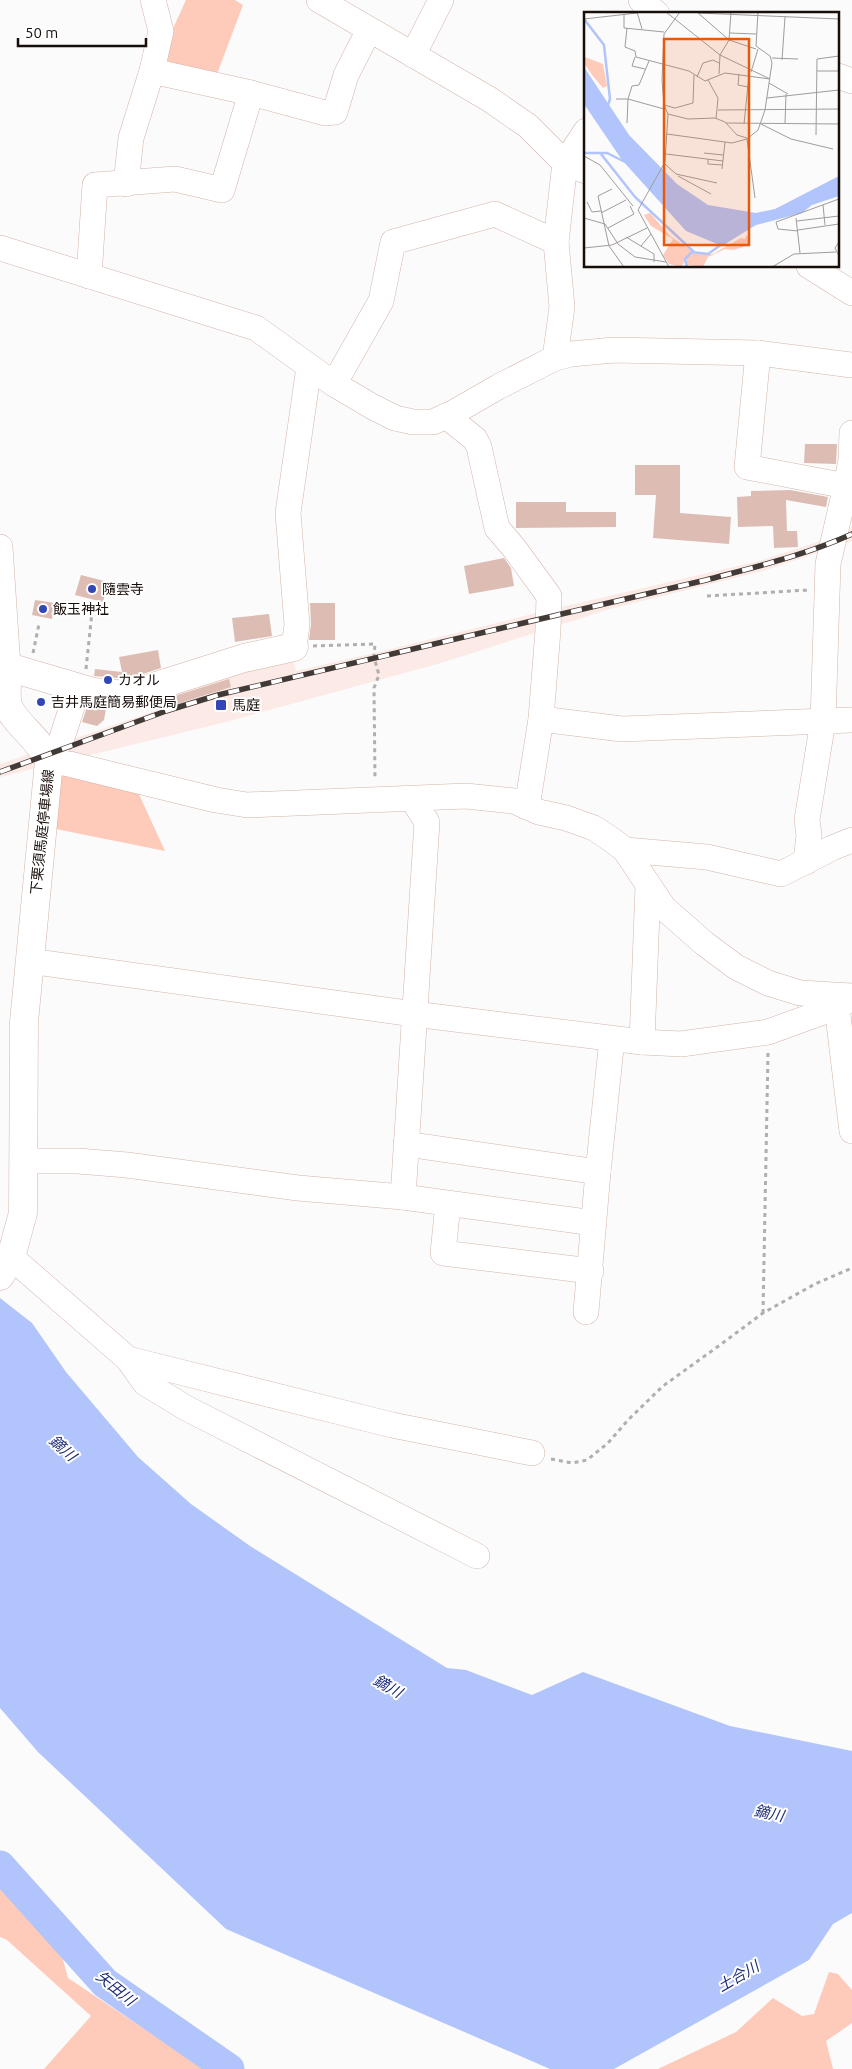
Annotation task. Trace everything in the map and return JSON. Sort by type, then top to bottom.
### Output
[{"type":"main road","points":[[19,670],[93,692],[116,694],[137,692],[244,658],[294,647]]},
{"type":"main road","name":"下栗須馬庭停車場線","points":[[4,1269],[23,1213],[24,1022],[29,961],[55,751],[36,740],[4,702],[19,670]]},
{"type":"street","points":[[126,184],[131,138],[152,71],[161,31],[153,0]]},
{"type":"street","points":[[319,0],[489,99],[528,126],[576,167]]},
{"type":"street","points":[[413,55],[441,0]]},
{"type":"street","points":[[641,0],[656,12]]},
{"type":"street","points":[[152,71],[251,93],[325,113],[335,112],[346,75],[369,30]]},
{"type":"street","points":[[840,77],[852,81]]},
{"type":"street","points":[[89,276],[94,185],[176,179],[222,190],[251,93]]},
{"type":"street","points":[[555,358],[562,308],[556,242],[584,138]]},
{"type":"street","points":[[334,384],[381,302],[393,242],[495,214],[556,242]]},
{"type":"street","points":[[0,248],[256,328],[334,384],[373,407],[396,418],[413,422],[433,422],[555,358],[571,354],[614,350],[758,353],[852,365]]},
{"type":"street","points":[[812,268],[852,293]]},
{"type":"street","points":[[758,353],[747,467],[846,486]]},
{"type":"street","points":[[294,647],[297,625],[288,513],[309,367]]},
{"type":"street","points":[[446,416],[476,439],[497,528],[514,548],[548,596],[548,630],[541,719],[527,807]]},
{"type":"street","points":[[806,862],[809,835],[807,820],[823,721],[828,564],[851,460],[852,433]]},
{"type":"street","points":[[0,547],[19,670]]},
{"type":"street","points":[[80,688],[55,751],[69,764],[216,800],[247,805],[466,796],[514,801],[539,812],[566,818],[594,828],[625,850],[664,908],[736,967],[768,983],[800,993],[847,1000]]},
{"type":"street","points":[[541,719],[622,729],[852,720]]},
{"type":"street","points":[[403,1197],[427,822],[412,799]]},
{"type":"street","points":[[625,850],[707,857],[781,874],[852,840]]},
{"type":"street","points":[[642,1042],[648,886]]},
{"type":"street","points":[[29,961],[414,1014],[612,1039],[681,1044],[768,1032],[847,1000]]},
{"type":"street","points":[[847,1000],[852,1131]]},
{"type":"street","points":[[586,1312],[612,1039]]},
{"type":"street","points":[[406,1144],[598,1172]]},
{"type":"street","points":[[24,1161],[78,1161],[199,1173],[298,1188],[403,1197],[594,1223]]},
{"type":"street","points":[[448,1204],[443,1254],[591,1271]]},
{"type":"street","points":[[4,1269],[128,1359],[145,1383],[186,1408],[477,1556]]},
{"type":"street","points":[[128,1359],[392,1425],[532,1453]]},
{"type":"path","points":[[707,596],[826,589]]},
{"type":"path","points":[[80,688],[92,612]]},
{"type":"path","points":[[19,670],[39,624]]},
{"type":"path","points":[[294,647],[376,644],[374,657],[379,675],[374,688],[375,800]]},
{"type":"path","points":[[763,1313],[768,1032]]},
{"type":"path","points":[[532,1453],[572,1463],[587,1460],[603,1448],[628,1420],[663,1386],[763,1313],[815,1284],[852,1268]]},
{"type":"shaded area","points":[[186,0],[235,0],[243,5],[214,82],[155,68]]},
{"type":"shaded area","points":[[852,528],[852,541],[763,571],[610,609],[441,663],[226,722],[0,777],[0,764],[158,710],[152,691],[292,655],[296,671],[387,650],[759,561],[833,537]]},
{"type":"shaded area","points":[[59,771],[137,790],[165,851],[51,828]]},
{"type":"shaded area","points":[[0,1880],[17,1888],[59,1945],[68,1978],[204,2069],[44,2069],[91,2016],[7,1940],[0,1937]]},
{"type":"shaded area","points":[[829,1972],[838,1974],[852,1990],[852,2023],[826,2041],[833,2069],[658,2069],[736,2032],[773,1998],[802,2016],[814,2014]]},
{"type":"water","points":[[0,1298],[32,1323],[66,1372],[138,1457],[191,1504],[250,1546],[447,1668],[466,1670],[532,1695],[583,1672],[730,1726],[852,1751],[852,1913],[833,1924],[809,1960],[614,2069],[550,2069],[226,1929],[38,1752],[0,1708]]},
{"type":"building","points":[[805,444],[837,444],[836,464],[804,463]]},
{"type":"building","points":[[635,465],[680,465],[680,513],[731,517],[729,544],[653,538],[656,495],[635,495]]},
{"type":"building","points":[[790,490],[828,497],[826,507],[786,500],[787,531],[797,531],[798,547],[774,548],[773,526],[738,527],[737,497],[751,496],[751,491]]},
{"type":"building","points":[[516,502],[566,502],[566,512],[616,512],[616,527],[516,528]]},
{"type":"building","points":[[504,558],[511,568],[514,586],[469,594],[464,566]]},
{"type":"building","name":"隨雲寺","points":[[81,575],[108,582],[103,602],[75,595]]},
{"type":"building","name":"飯玉神社","points":[[35,600],[55,603],[52,619],[32,615]]},
{"type":"building","points":[[310,603],[335,603],[335,640],[309,640],[311,624]]},
{"type":"building","points":[[269,614],[272,636],[235,642],[232,618]]},
{"type":"building","points":[[158,650],[161,668],[134,677],[94,676],[95,669],[122,672],[119,657]]},
{"type":"building","points":[[229,679],[231,687],[175,705],[174,702],[161,706],[159,701]]},
{"type":"building","points":[[87,707],[106,709],[104,720],[97,726],[82,722]]},
{"type":"waterway","name":"矢田川","points":[[0,1866],[105,1983],[229,2069]]},
{"type":"railway","points":[[0,772],[166,711],[218,695],[706,580],[799,554],[852,534]]},
{"type":"place","name":"隨雲寺","points":[[92,589]]},
{"type":"place","name":"飯玉神社","points":[[43,609]]},
{"type":"place","name":"カオル","points":[[108,680]]},
{"type":"place","name":"吉井馬庭簡易郵便局","points":[[41,702]]},
{"type":"place","name":"馬庭","points":[[221,705]]},
{"type":"water label","name":"鏑川","points":[[63,1448]]},
{"type":"water label","name":"鏑川","points":[[388,1686]]},
{"type":"water label","name":"鏑川","points":[[769,1813]]},
{"type":"water label","name":"土合川","points":[[738,1976]]}]
